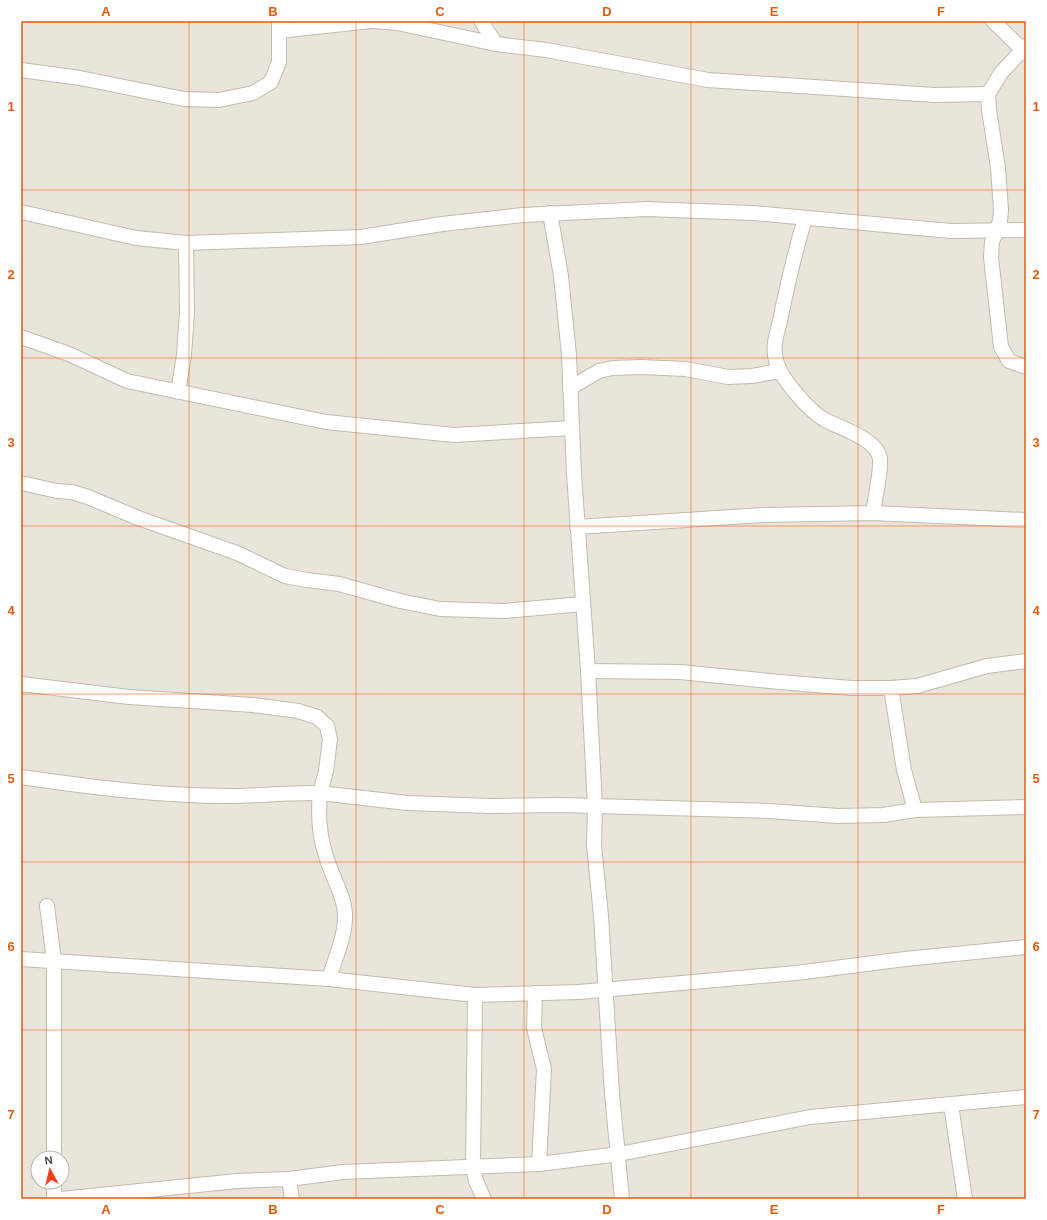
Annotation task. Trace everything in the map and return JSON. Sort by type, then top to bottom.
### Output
[{"type":"street","points":[[21,70],[80,78],[184,99],[219,100],[253,93],[271,82],[279,62],[279,26],[372,21],[397,23],[496,44],[546,50],[708,80],[934,95],[988,94]]},
{"type":"street","points":[[481,21],[496,44]]},
{"type":"street","points":[[993,21],[1025,49],[1002,73],[988,94],[1000,191],[1000,221],[992,242],[991,257],[1001,347],[1008,361],[1026,367]]},
{"type":"street","points":[[21,212],[136,238],[186,243],[361,237],[442,224],[550,213],[647,209],[753,213],[903,228],[951,231],[1026,230]]},
{"type":"street","points":[[550,213],[561,276],[570,354],[570,388],[577,527],[588,671],[595,806],[594,845],[606,989],[612,1094],[619,1154],[622,1199]]},
{"type":"street","points":[[805,218],[789,273],[775,345],[775,359],[780,371],[811,409],[826,420],[837,424],[877,449],[880,459],[873,513]]},
{"type":"street","points":[[178,392],[184,355],[188,312],[186,243]]},
{"type":"street","points":[[21,337],[69,354],[127,381],[326,422],[454,435],[572,428]]},
{"type":"street","points":[[570,388],[600,371],[613,368],[641,367],[686,369],[728,377],[752,376],[780,371]]},
{"type":"street","points":[[21,483],[56,491],[72,492],[88,497],[138,518],[237,553],[285,576],[339,584],[400,601],[440,609],[504,611],[583,604]]},
{"type":"street","points":[[577,527],[763,515],[873,513],[1026,520]]},
{"type":"street","points":[[588,671],[680,672],[812,685],[892,688],[923,684],[987,666],[1026,661]]},
{"type":"street","points":[[21,684],[93,691],[129,697],[253,705],[298,711],[317,716],[327,726],[330,739],[326,771],[320,793],[319,823],[326,855],[344,906],[345,916],[343,929],[329,979]]},
{"type":"street","points":[[892,688],[904,770],[915,810]]},
{"type":"street","points":[[21,777],[83,786],[167,793],[230,796],[278,792],[320,793],[415,803],[491,806],[595,806],[769,811],[838,816],[883,815],[915,810],[1026,807]]},
{"type":"street","points":[[47,906],[54,961],[54,1150]]},
{"type":"street","points":[[21,959],[329,979],[475,995],[606,989],[796,973],[905,958],[1026,947]]},
{"type":"street","points":[[535,993],[534,1028],[544,1069],[539,1164]]},
{"type":"street","points":[[475,995],[473,1168],[476,1181],[484,1199]]},
{"type":"street","points":[[61,1199],[237,1181],[289,1179],[343,1172],[473,1168],[539,1164],[619,1154],[810,1117],[1026,1097]]},
{"type":"street","points":[[950,1105],[965,1199]]},
{"type":"street","points":[[289,1179],[292,1199]]},
{"type":"shaded area","points":[[21,21],[1026,21],[1026,1199],[21,1199]]}]
